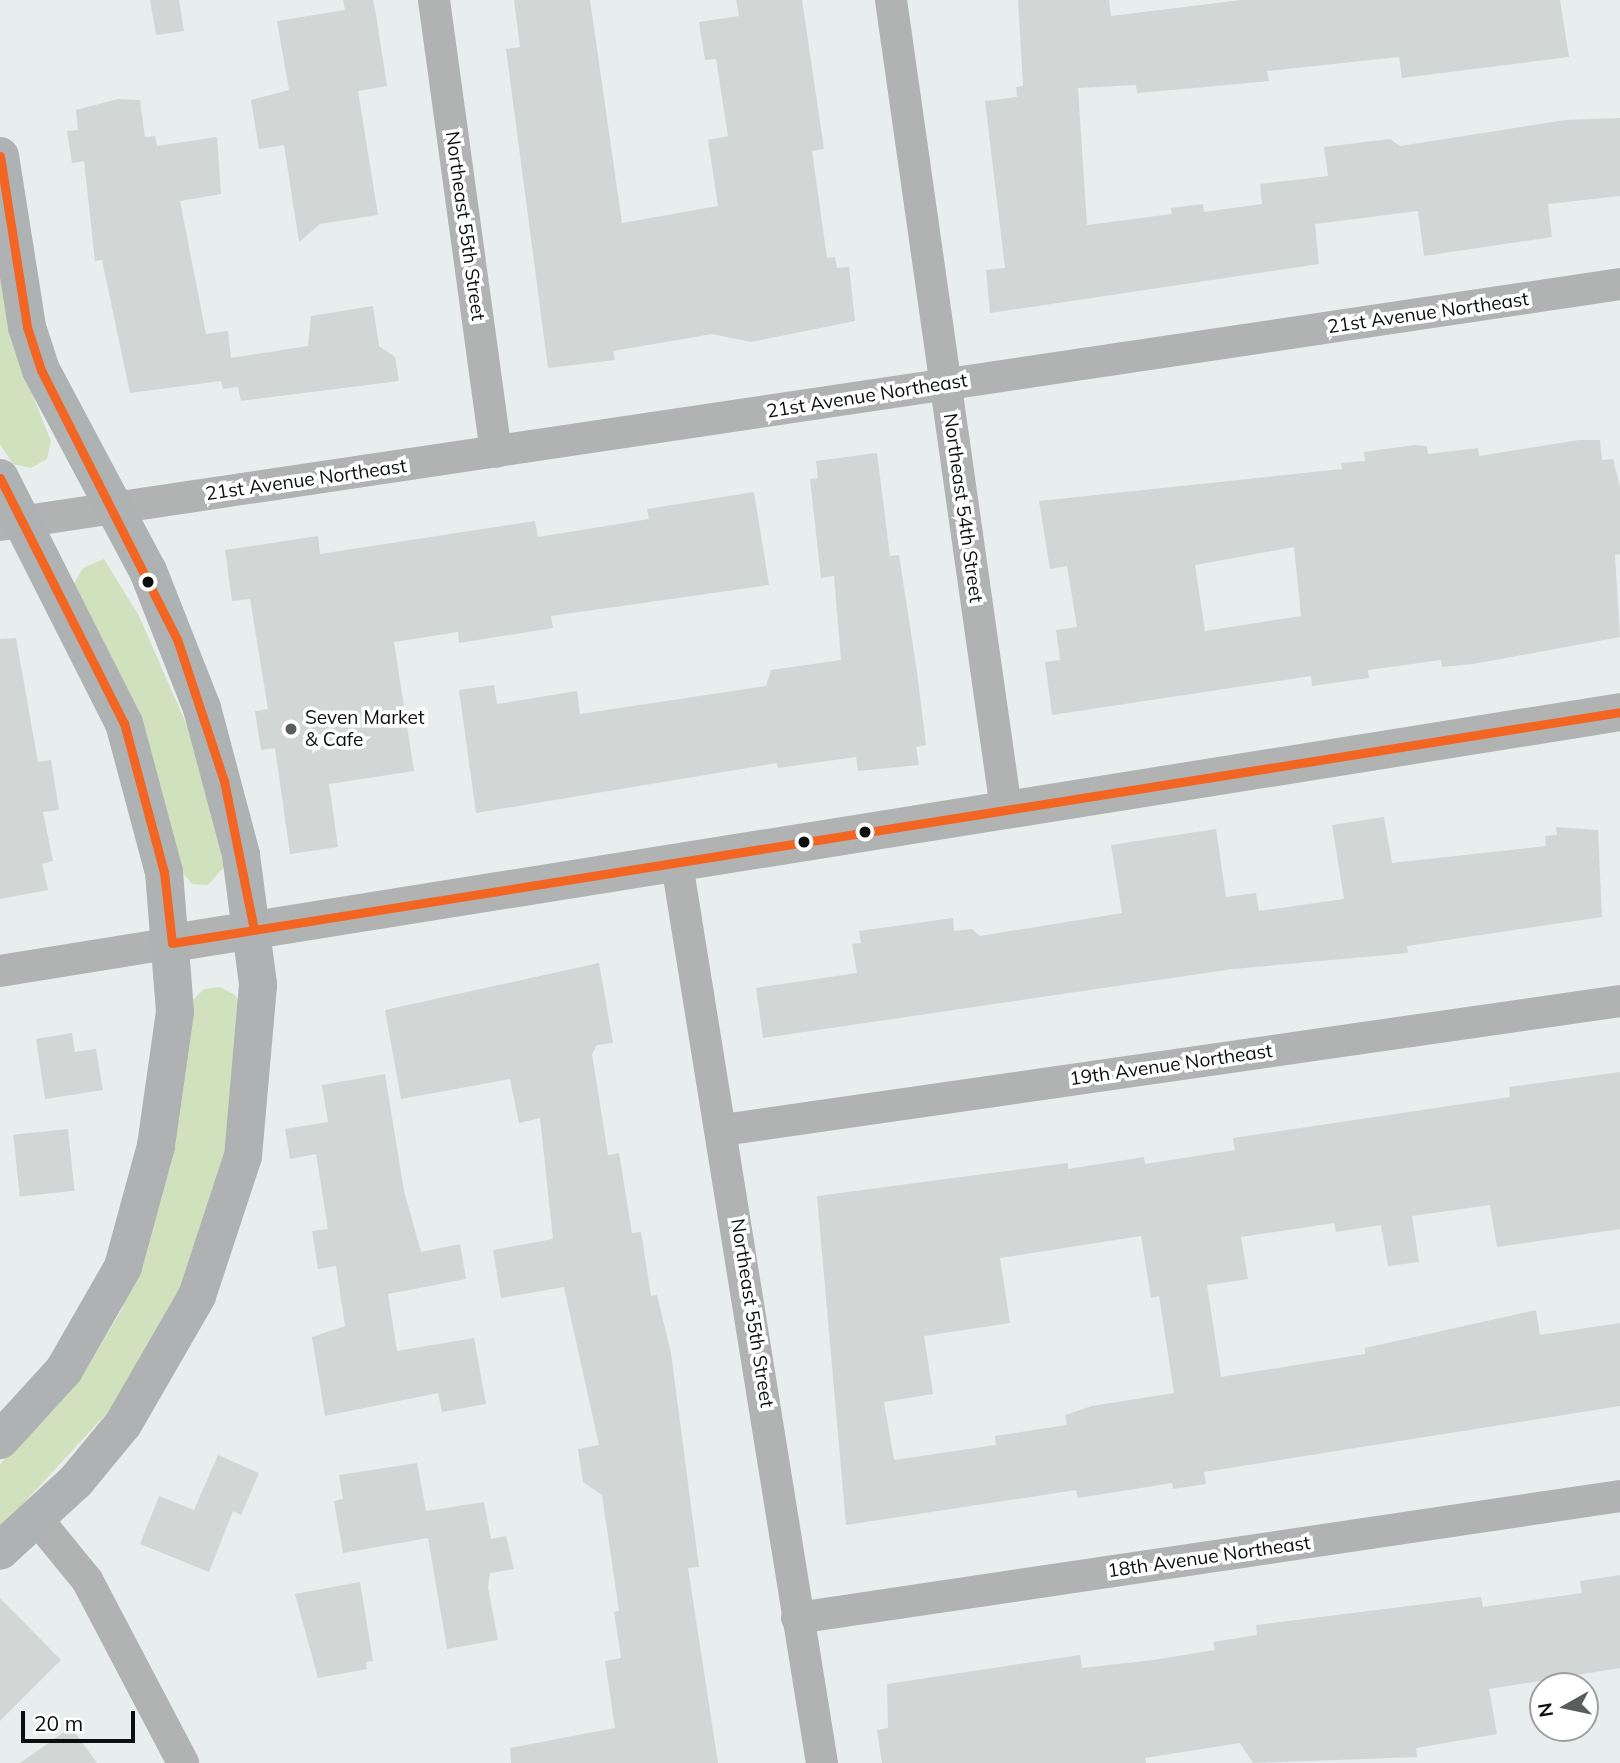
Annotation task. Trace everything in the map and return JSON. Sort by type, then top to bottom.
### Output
[{"type":"main road","points":[[0,156],[27,327],[41,370],[148,571],[202,708],[254,930],[254,1082],[224,1227],[164,1362],[123,1424],[37,1519],[0,1551]]},
{"type":"main road","points":[[0,478],[12,523],[124,723],[164,872],[172,943],[175,1013],[167,1075],[131,1245],[97,1321],[64,1370],[0,1440]]},
{"type":"street","name":"Northeast 55th Street","points":[[434,0],[496,452]]},
{"type":"street","name":"Northeast 54th Street","points":[[891,0],[1006,809]]},
{"type":"street","name":"21st Avenue Northeast","points":[[12,523],[1620,284]]},
{"type":"street","points":[[0,971],[1620,712]]},
{"type":"street","name":"Northeast 55th Street","points":[[677,864],[723,1130],[797,1618],[822,1763]]},
{"type":"street","name":"19th Avenue Northeast","points":[[723,1130],[1620,1001]]},
{"type":"street","name":"18th Avenue Northeast","points":[[797,1618],[1620,1496]]},
{"type":"street","points":[[37,1519],[87,1580],[183,1763]]},
{"type":"green space","points":[[0,258],[18,359],[51,441],[47,459],[31,468],[13,464],[0,444]]},
{"type":"green space","points":[[104,559],[139,616],[192,737],[225,866],[208,885],[192,884],[180,869],[73,585],[83,568]]},
{"type":"green space","points":[[220,987],[235,995],[243,1010],[221,1175],[196,1254],[161,1330],[118,1401],[0,1529],[0,1464],[82,1376],[121,1311],[170,1168],[192,1001],[204,989]]},
{"type":"building","points":[[150,0],[179,0],[184,31],[156,35]]},
{"type":"building","points":[[343,0],[373,0],[376,15],[387,86],[358,91],[378,215],[320,224],[299,242],[284,145],[259,149],[251,100],[289,90],[277,21],[345,10]]},
{"type":"building","points":[[514,0],[590,0],[622,223],[718,206],[708,140],[728,136],[716,59],[705,60],[699,22],[739,16],[736,0],[802,0],[824,149],[812,151],[827,258],[835,257],[837,268],[849,267],[855,321],[751,342],[712,334],[613,351],[615,360],[548,368],[506,49],[520,47]]},
{"type":"building","points":[[1018,0],[1109,0],[1111,16],[1241,0],[1560,0],[1569,57],[1402,78],[1399,57],[1267,71],[1269,81],[1137,93],[1136,85],[1078,88],[1087,225],[1172,214],[1171,208],[1203,204],[1204,212],[1262,204],[1260,184],[1328,176],[1324,147],[1390,139],[1400,146],[1565,120],[1620,118],[1620,196],[1548,204],[1552,237],[1424,256],[1418,211],[1315,224],[1319,264],[990,313],[986,270],[1005,268],[985,101],[1017,97],[1016,87],[1023,86]]},
{"type":"building","points":[[118,99],[140,100],[145,137],[155,136],[157,146],[217,137],[221,194],[180,201],[206,334],[228,331],[231,358],[308,346],[311,316],[373,306],[379,346],[395,357],[399,381],[241,401],[238,387],[223,389],[221,381],[130,393],[102,260],[95,261],[84,161],[72,163],[67,131],[78,130],[76,110]]},
{"type":"building","points":[[1579,440],[1600,440],[1602,460],[1613,459],[1620,487],[1620,554],[1615,555],[1620,637],[1473,664],[1442,667],[1441,660],[1368,670],[1369,678],[1312,686],[1311,676],[1052,715],[1045,662],[1060,660],[1056,630],[1077,627],[1067,566],[1050,569],[1039,501],[1342,469],[1341,463],[1365,461],[1364,452],[1414,445],[1427,446],[1428,454],[1478,448],[1479,456]],"holes":[[[1294,547],[1301,616],[1205,631],[1195,565]]]},
{"type":"building","points":[[877,453],[890,556],[899,555],[917,672],[926,745],[916,747],[919,765],[858,771],[856,757],[778,768],[777,763],[476,813],[459,690],[494,685],[497,704],[577,691],[580,714],[766,686],[771,670],[841,660],[834,576],[821,578],[810,479],[818,478],[816,461]]},
{"type":"building","points":[[754,492],[769,585],[551,616],[553,628],[459,643],[458,632],[394,642],[414,771],[329,784],[338,847],[290,854],[275,748],[261,750],[255,711],[268,709],[250,599],[232,601],[225,550],[318,536],[320,554],[535,521],[538,537],[649,519],[647,509]]},
{"type":"building","points":[[16,638],[38,762],[51,760],[59,810],[43,812],[53,861],[42,864],[48,890],[0,899],[0,639]]},
{"type":"building","points":[[1384,817],[1392,863],[1546,846],[1545,836],[1557,835],[1556,827],[1598,830],[1602,917],[1407,946],[1408,953],[1233,969],[763,1038],[756,988],[857,973],[852,944],[861,943],[859,931],[953,918],[954,931],[972,929],[980,936],[1122,913],[1111,845],[1216,829],[1226,897],[1256,893],[1259,911],[1344,899],[1332,825]]},
{"type":"building","points":[[599,963],[613,1043],[597,1045],[592,1054],[608,1155],[619,1153],[632,1233],[641,1232],[651,1296],[657,1295],[671,1353],[699,1567],[688,1568],[718,1763],[511,1763],[510,1748],[615,1728],[605,1661],[621,1658],[614,1612],[619,1611],[602,1495],[583,1482],[578,1449],[599,1445],[564,1287],[501,1298],[493,1250],[553,1239],[540,1118],[519,1123],[510,1079],[401,1099],[385,1010]]},
{"type":"building","points":[[72,1033],[75,1052],[96,1049],[103,1090],[45,1099],[36,1039]]},
{"type":"building","points":[[1620,1072],[1620,1229],[1497,1247],[1490,1205],[1412,1216],[1419,1262],[1388,1266],[1381,1225],[1336,1232],[1334,1223],[1241,1237],[1248,1279],[1207,1285],[1221,1377],[1365,1354],[1365,1348],[1536,1310],[1540,1335],[1620,1323],[1620,1406],[1204,1472],[1206,1484],[1173,1489],[1172,1483],[1078,1498],[1076,1490],[846,1525],[817,1196],[1068,1163],[1068,1169],[1144,1157],[1145,1164],[1235,1150],[1233,1138],[1510,1097],[1509,1087]],"holes":[[[1141,1236],[1151,1298],[1159,1296],[1174,1393],[1092,1406],[1065,1415],[1067,1425],[995,1436],[996,1445],[894,1460],[884,1402],[933,1394],[924,1336],[1010,1323],[1000,1258]]]},
{"type":"building","points":[[385,1074],[404,1191],[421,1252],[460,1244],[466,1279],[388,1294],[397,1351],[474,1338],[486,1404],[442,1412],[438,1393],[325,1416],[312,1337],[345,1326],[336,1266],[318,1269],[312,1231],[328,1229],[316,1154],[290,1159],[285,1129],[328,1122],[322,1085]]},
{"type":"building","points":[[68,1129],[74,1191],[20,1196],[13,1135]]},
{"type":"building","points":[[218,1455],[259,1473],[241,1515],[233,1511],[209,1572],[140,1544],[159,1496],[194,1510]]},
{"type":"building","points":[[417,1463],[426,1511],[484,1502],[491,1539],[506,1536],[514,1569],[490,1573],[488,1587],[498,1640],[447,1649],[428,1538],[343,1553],[334,1501],[343,1499],[339,1475]]},
{"type":"building","points":[[1620,1575],[1620,1668],[1595,1672],[1529,1672],[1529,1683],[1489,1689],[1497,1734],[1416,1748],[1417,1757],[1253,1763],[1240,1743],[1145,1758],[1146,1763],[882,1763],[877,1730],[888,1728],[887,1684],[1080,1655],[1082,1668],[1153,1660],[1215,1650],[1213,1642],[1257,1635],[1256,1625],[1481,1597],[1483,1607],[1582,1593],[1580,1581]]},
{"type":"building","points":[[360,1582],[373,1661],[366,1662],[367,1669],[318,1678],[295,1594]]},
{"type":"building","points":[[0,1598],[61,1660],[0,1721]]},
{"type":"building","points":[[71,1727],[97,1763],[20,1763]]},
{"type":"transit line","points":[[0,156],[27,327],[41,370],[177,639],[224,781],[254,930]]},
{"type":"transit line","points":[[0,478],[124,723],[164,872],[172,943],[1620,712]]},
{"type":"place","name":"Seven Market & Cafe","points":[[291,729]]}]
